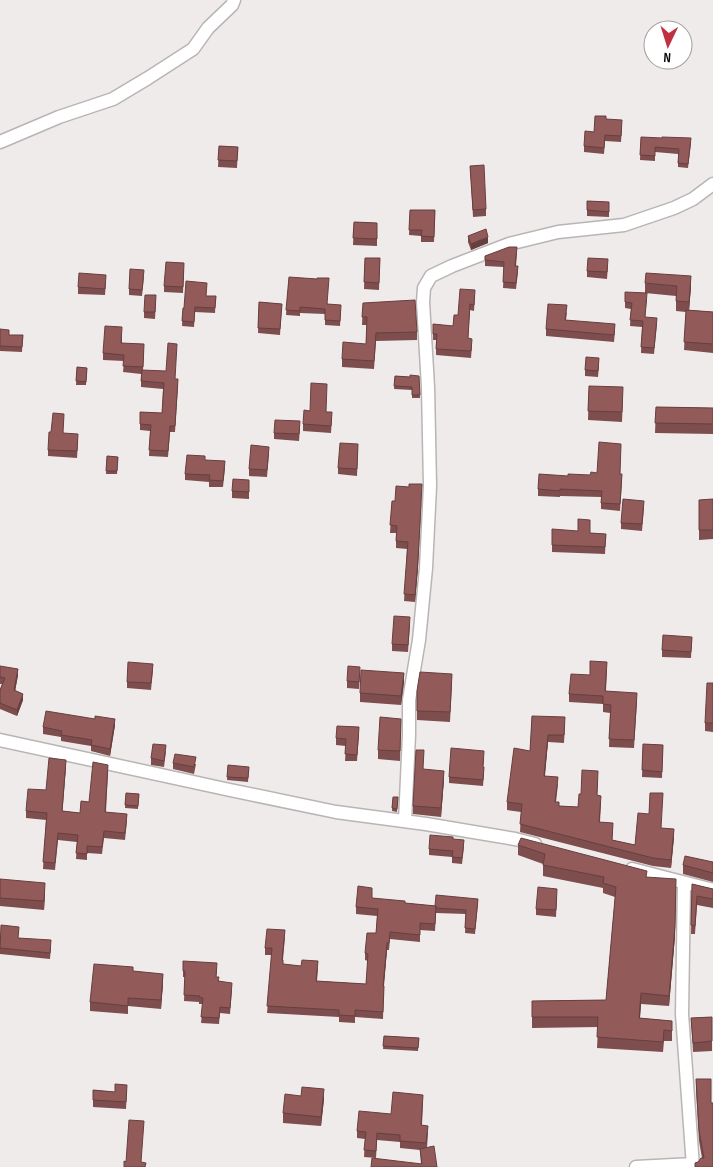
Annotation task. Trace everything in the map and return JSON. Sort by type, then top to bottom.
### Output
[{"type":"street","points":[[0,142],[59,117],[113,99],[148,78],[193,49],[208,28],[232,6],[234,0]]},
{"type":"street","points":[[406,821],[409,700],[425,577],[430,486],[424,288],[431,276],[509,244],[558,232],[624,225],[674,208],[713,184]]},
{"type":"street","points":[[0,740],[326,810],[515,839],[543,846]]},
{"type":"street","points":[[618,866],[713,890]]},
{"type":"street","points":[[636,1167],[693,1165],[682,1014],[684,883]]},
{"type":"building","points":[[595,116],[606,116],[606,119],[622,120],[621,136],[605,135],[604,148],[584,146],[585,131],[594,132]]},
{"type":"building","points":[[641,137],[691,138],[688,164],[678,163],[679,149],[655,147],[655,156],[640,155]]},
{"type":"building","points":[[219,146],[238,147],[237,161],[218,160]]},
{"type":"building","points":[[484,165],[486,209],[473,210],[470,166]]},
{"type":"building","points":[[587,201],[609,202],[609,212],[587,210]]},
{"type":"building","points":[[410,210],[435,210],[434,237],[421,236],[422,230],[409,230]]},
{"type":"building","points":[[354,222],[377,223],[377,239],[353,238]]},
{"type":"building","points":[[486,229],[488,237],[471,244],[468,236]]},
{"type":"building","points":[[509,247],[517,247],[515,266],[518,266],[516,283],[503,282],[504,262],[485,260],[485,256]]},
{"type":"building","points":[[365,258],[380,258],[379,283],[364,282]]},
{"type":"building","points":[[588,258],[608,259],[607,272],[587,271]]},
{"type":"building","points":[[166,262],[184,263],[183,287],[164,286]]},
{"type":"building","points":[[130,269],[144,270],[142,290],[129,289]]},
{"type":"building","points":[[79,273],[106,275],[105,289],[78,287]]},
{"type":"building","points":[[646,273],[691,276],[689,302],[676,301],[677,286],[645,283]]},
{"type":"building","points":[[289,277],[329,278],[327,304],[341,305],[340,321],[325,320],[325,309],[300,307],[300,311],[286,310]]},
{"type":"building","points":[[186,281],[207,283],[206,296],[216,296],[215,308],[195,307],[194,322],[182,321]]},
{"type":"building","points":[[460,289],[475,290],[474,305],[470,304],[468,338],[472,339],[471,351],[436,349],[437,334],[433,334],[433,324],[453,326],[454,315],[458,315]]},
{"type":"building","points":[[625,292],[647,293],[645,317],[657,318],[654,348],[641,347],[643,321],[630,320],[632,303],[625,302]]},
{"type":"building","points":[[145,295],[156,295],[155,312],[144,312]]},
{"type":"building","points":[[415,300],[417,332],[376,333],[374,361],[342,359],[343,342],[366,344],[367,317],[362,317],[363,303]]},
{"type":"building","points":[[259,302],[282,304],[280,329],[258,328]]},
{"type":"building","points":[[548,304],[567,305],[565,320],[615,324],[614,335],[546,329]]},
{"type":"building","points":[[686,310],[713,312],[713,344],[684,342]]},
{"type":"building","points":[[105,326],[122,327],[121,343],[144,344],[143,367],[123,366],[124,355],[103,353]]},
{"type":"building","points":[[0,329],[9,330],[9,335],[23,335],[22,347],[0,346]]},
{"type":"building","points":[[168,343],[177,344],[175,379],[178,379],[175,426],[170,426],[168,451],[149,450],[151,425],[140,424],[140,412],[162,413],[164,383],[141,381],[142,370],[166,371]]},
{"type":"building","points":[[586,357],[599,358],[598,371],[585,370]]},
{"type":"building","points":[[77,367],[87,368],[86,382],[76,381]]},
{"type":"building","points":[[410,375],[419,376],[420,395],[412,395],[412,387],[394,386],[395,376],[410,377]]},
{"type":"building","points":[[311,383],[327,384],[326,412],[332,412],[331,426],[303,424],[304,410],[310,411]]},
{"type":"building","points":[[589,386],[623,387],[622,412],[588,411]]},
{"type":"building","points":[[656,407],[713,408],[713,424],[655,423]]},
{"type":"building","points":[[53,413],[64,414],[63,433],[78,434],[77,451],[48,450]]},
{"type":"building","points":[[275,420],[300,421],[299,434],[274,433]]},
{"type":"building","points":[[599,442],[621,444],[620,504],[601,503],[602,491],[538,489],[539,474],[568,476],[568,474],[590,475],[591,472],[597,473]]},
{"type":"building","points":[[340,443],[358,444],[357,469],[338,468]]},
{"type":"building","points":[[251,445],[269,447],[267,470],[249,469]]},
{"type":"building","points":[[187,455],[205,456],[205,460],[225,461],[223,481],[209,480],[210,475],[185,474]]},
{"type":"building","points":[[107,456],[118,457],[117,471],[106,471]]},
{"type":"building","points":[[233,479],[249,480],[249,492],[232,491]]},
{"type":"building","points":[[409,484],[422,484],[415,595],[404,594],[408,542],[396,541],[397,526],[390,525],[392,501],[395,501],[396,486],[409,487]]},
{"type":"building","points":[[623,499],[644,501],[642,524],[621,523]]},
{"type":"building","points":[[713,499],[713,530],[699,530],[699,500]]},
{"type":"building","points":[[578,519],[590,520],[590,533],[606,534],[605,547],[552,545],[552,529],[578,531]]},
{"type":"building","points":[[394,616],[410,617],[408,645],[392,644]]},
{"type":"building","points":[[663,635],[692,637],[691,652],[662,650]]},
{"type":"building","points":[[590,661],[607,662],[605,691],[637,693],[634,740],[609,739],[611,705],[603,704],[603,696],[569,694],[571,674],[590,675]]},
{"type":"building","points":[[128,662],[153,664],[151,683],[127,682]]},
{"type":"building","points":[[0,666],[18,669],[14,690],[23,694],[17,710],[0,703],[0,690],[5,678],[0,677]]},
{"type":"building","points":[[348,666],[360,667],[359,682],[347,681]]},
{"type":"building","points":[[361,670],[404,673],[401,696],[360,693]]},
{"type":"building","points":[[420,672],[452,674],[450,712],[417,711],[417,691]]},
{"type":"building","points":[[707,683],[713,683],[713,723],[705,723]]},
{"type":"building","points":[[46,711],[95,719],[95,716],[115,719],[110,749],[91,745],[92,740],[61,735],[62,731],[43,727]]},
{"type":"building","points":[[532,716],[565,717],[564,735],[548,735],[544,776],[558,777],[555,802],[559,802],[559,806],[578,807],[579,794],[581,794],[582,770],[598,771],[597,795],[601,796],[599,822],[613,823],[612,840],[635,845],[638,813],[649,814],[650,793],[663,793],[661,828],[674,829],[671,860],[653,858],[520,824],[522,804],[507,802],[514,748],[530,751]]},
{"type":"building","points":[[380,717],[401,719],[400,751],[378,750]]},
{"type":"building","points":[[337,726],[359,727],[357,755],[345,754],[346,739],[336,738]]},
{"type":"building","points":[[153,744],[166,745],[164,761],[151,758]]},
{"type":"building","points":[[643,744],[663,745],[662,772],[642,770]]},
{"type":"building","points":[[451,748],[484,751],[483,780],[449,777]]},
{"type":"building","points":[[416,750],[424,750],[423,769],[444,771],[441,808],[413,806]]},
{"type":"building","points":[[175,754],[196,757],[194,767],[173,763]]},
{"type":"building","points":[[49,758],[66,760],[62,811],[80,813],[81,801],[89,802],[93,762],[108,765],[105,812],[127,814],[125,833],[104,831],[102,847],[87,846],[87,854],[76,853],[78,835],[58,833],[55,863],[43,862],[47,813],[26,811],[28,789],[46,790]]},
{"type":"building","points":[[228,765],[249,767],[248,778],[227,777]]},
{"type":"building","points":[[126,793],[139,794],[138,806],[125,805]]},
{"type":"building","points":[[393,797],[398,797],[397,809],[392,808]]},
{"type":"building","points":[[430,835],[464,840],[462,858],[452,857],[453,851],[429,849]]},
{"type":"building","points":[[521,838],[647,871],[646,877],[676,879],[675,926],[669,996],[641,993],[639,1018],[672,1021],[672,1031],[664,1030],[663,1042],[597,1037],[598,1017],[532,1017],[532,1001],[606,1000],[616,887],[603,883],[604,877],[543,865],[545,854],[518,845]]},
{"type":"building","points":[[685,856],[713,862],[713,873],[683,865]]},
{"type":"building","points":[[0,879],[45,883],[44,901],[0,898]]},
{"type":"building","points":[[692,884],[713,889],[713,899],[697,896],[695,926],[691,925]]},
{"type":"building","points":[[358,886],[372,888],[372,898],[436,906],[435,924],[420,923],[420,935],[390,932],[389,943],[387,943],[383,986],[383,1012],[355,1010],[355,1016],[339,1015],[339,1010],[267,1006],[272,948],[265,948],[267,929],[285,930],[283,964],[301,966],[302,960],[318,961],[316,981],[366,984],[368,954],[365,953],[367,933],[376,933],[378,909],[356,907]]},
{"type":"building","points":[[538,887],[557,889],[556,910],[536,909]]},
{"type":"building","points":[[436,895],[478,899],[475,929],[465,928],[466,910],[436,908]]},
{"type":"building","points":[[1,925],[19,927],[18,938],[51,940],[50,953],[0,948]]},
{"type":"building","points":[[183,961],[217,963],[216,977],[219,977],[218,981],[232,983],[230,1008],[220,1007],[219,1018],[201,1017],[203,998],[200,996],[184,995],[185,971],[183,971]]},
{"type":"building","points":[[94,964],[133,967],[133,971],[163,974],[161,1000],[128,998],[128,1006],[90,1002]]},
{"type":"building","points":[[712,1017],[712,1041],[693,1043],[691,1018]]},
{"type":"building","points":[[384,1036],[419,1038],[418,1048],[383,1046]]},
{"type":"building","points":[[696,1079],[711,1079],[713,1167],[695,1167],[695,1163],[704,1158],[699,1130]]},
{"type":"building","points":[[115,1084],[127,1085],[126,1102],[93,1100],[93,1090],[115,1092]]},
{"type":"building","points":[[302,1087],[324,1089],[321,1117],[283,1113],[285,1094],[301,1096]]},
{"type":"building","points":[[393,1092],[423,1095],[421,1125],[428,1126],[426,1143],[400,1141],[400,1135],[377,1133],[376,1151],[364,1150],[366,1132],[357,1131],[359,1111],[391,1114]]},
{"type":"building","points":[[129,1120],[144,1121],[141,1162],[146,1163],[145,1167],[124,1167]]},
{"type":"building","points":[[434,1146],[437,1167],[371,1167],[372,1158],[422,1164],[420,1149]]}]
